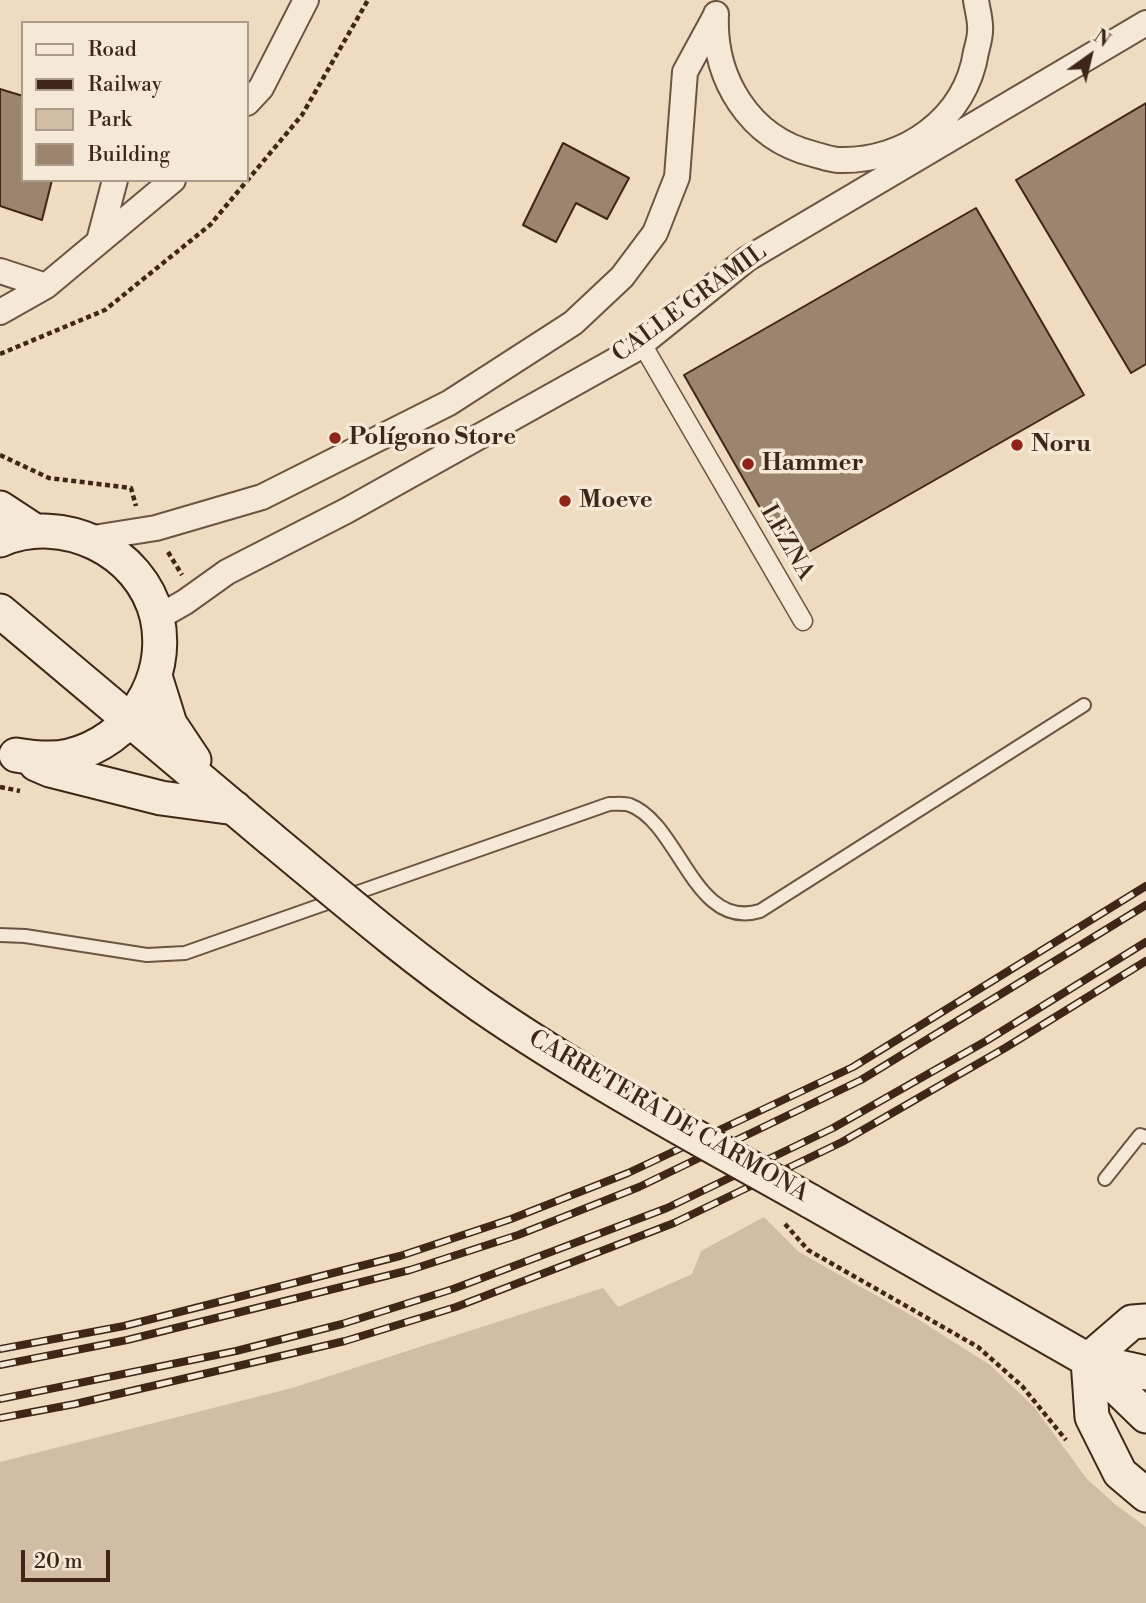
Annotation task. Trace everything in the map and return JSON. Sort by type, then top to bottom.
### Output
[{"type":"main road","points":[[0,508],[35,531]]},
{"type":"main road","points":[[0,540],[35,531],[54,530],[87,539],[116,556],[132,570],[143,586],[157,618],[158,636],[155,676],[131,721],[112,738],[67,757],[42,759],[8,752]]},
{"type":"main road","points":[[0,611],[228,802]]},
{"type":"main road","points":[[155,676],[170,724],[185,749],[228,802]]},
{"type":"main road","points":[[8,752],[50,770],[161,798],[228,802]]},
{"type":"main road","name":"CARRETERA DE CARMONA","points":[[228,802],[427,966],[481,1005],[631,1101],[1088,1360],[1146,1416]]},
{"type":"main road","points":[[1146,1321],[1132,1322],[1088,1360],[1092,1417],[1121,1473],[1146,1495]]},
{"type":"main road","name":"CARRETERA DE CARMONA","points":[[1088,1360],[1146,1373]]},
{"type":"street","points":[[248,102],[261,88],[306,0]]},
{"type":"street","points":[[718,8],[719,57],[734,96],[761,128],[796,150],[837,160],[879,157],[920,147],[951,111],[973,72],[980,27],[975,0]]},
{"type":"street","points":[[87,539],[164,526],[262,497],[449,403],[573,323],[622,276],[655,233],[677,177],[685,72],[718,8]]},
{"type":"street","name":"CALLE GRAMIL","points":[[157,618],[227,572],[346,511],[642,344],[747,259],[920,147],[1146,23]]},
{"type":"street","points":[[99,241],[114,182]]},
{"type":"street","points":[[0,312],[46,286],[171,182]]},
{"type":"street","points":[[0,271],[46,286]]},
{"type":"street","name":"LEZNA","points":[[642,344],[803,621]]},
{"type":"lane","points":[[0,935],[25,936],[147,956],[185,953],[609,803],[629,804],[646,814],[658,825],[697,886],[722,907],[745,915],[760,911],[1084,705]]},
{"type":"lane","points":[[1105,1179],[1140,1135],[1146,1136]]},
{"type":"path","points":[[248,180],[302,115],[368,0]]},
{"type":"path","points":[[0,354],[104,310],[210,225],[246,182]]},
{"type":"path","points":[[0,455],[49,478],[131,488],[135,501]]},
{"type":"path","points":[[161,542],[182,575]]},
{"type":"path","points":[[781,1220],[808,1250],[978,1347],[1022,1386],[1072,1447]]},
{"type":"green space","points":[[764,1217],[799,1252],[916,1318],[990,1365],[1034,1407],[1087,1479],[1146,1527],[1146,1603],[0,1603],[0,1462],[292,1388],[603,1288],[618,1307],[692,1274],[701,1251]]},
{"type":"building","points":[[0,89],[21,95],[21,182],[52,182],[42,220],[0,206]]},
{"type":"building","points":[[1146,103],[1146,364],[1131,373],[1016,180]]},
{"type":"building","points":[[563,143],[629,178],[607,219],[576,203],[556,242],[523,225]]},
{"type":"building","points":[[976,208],[1084,395],[791,562],[684,375]]},
{"type":"railway","points":[[0,1349],[124,1326],[400,1256],[511,1219],[628,1173],[853,1067],[1146,886]]},
{"type":"railway","points":[[0,1365],[127,1340],[410,1270],[518,1235],[639,1187],[861,1080],[1146,905]]},
{"type":"railway","points":[[0,1399],[236,1351],[342,1324],[453,1289],[667,1208],[833,1128],[986,1041],[1146,942]]},
{"type":"railway","points":[[0,1418],[75,1404],[345,1341],[456,1307],[674,1223],[842,1142],[1005,1048],[1146,961]]},
{"type":"place","name":"Polígono Store","points":[[335,438]]},
{"type":"place","name":"Noru","points":[[1017,445]]},
{"type":"place","name":"Hammer","points":[[748,464]]},
{"type":"place","name":"Moeve","points":[[565,501]]}]
